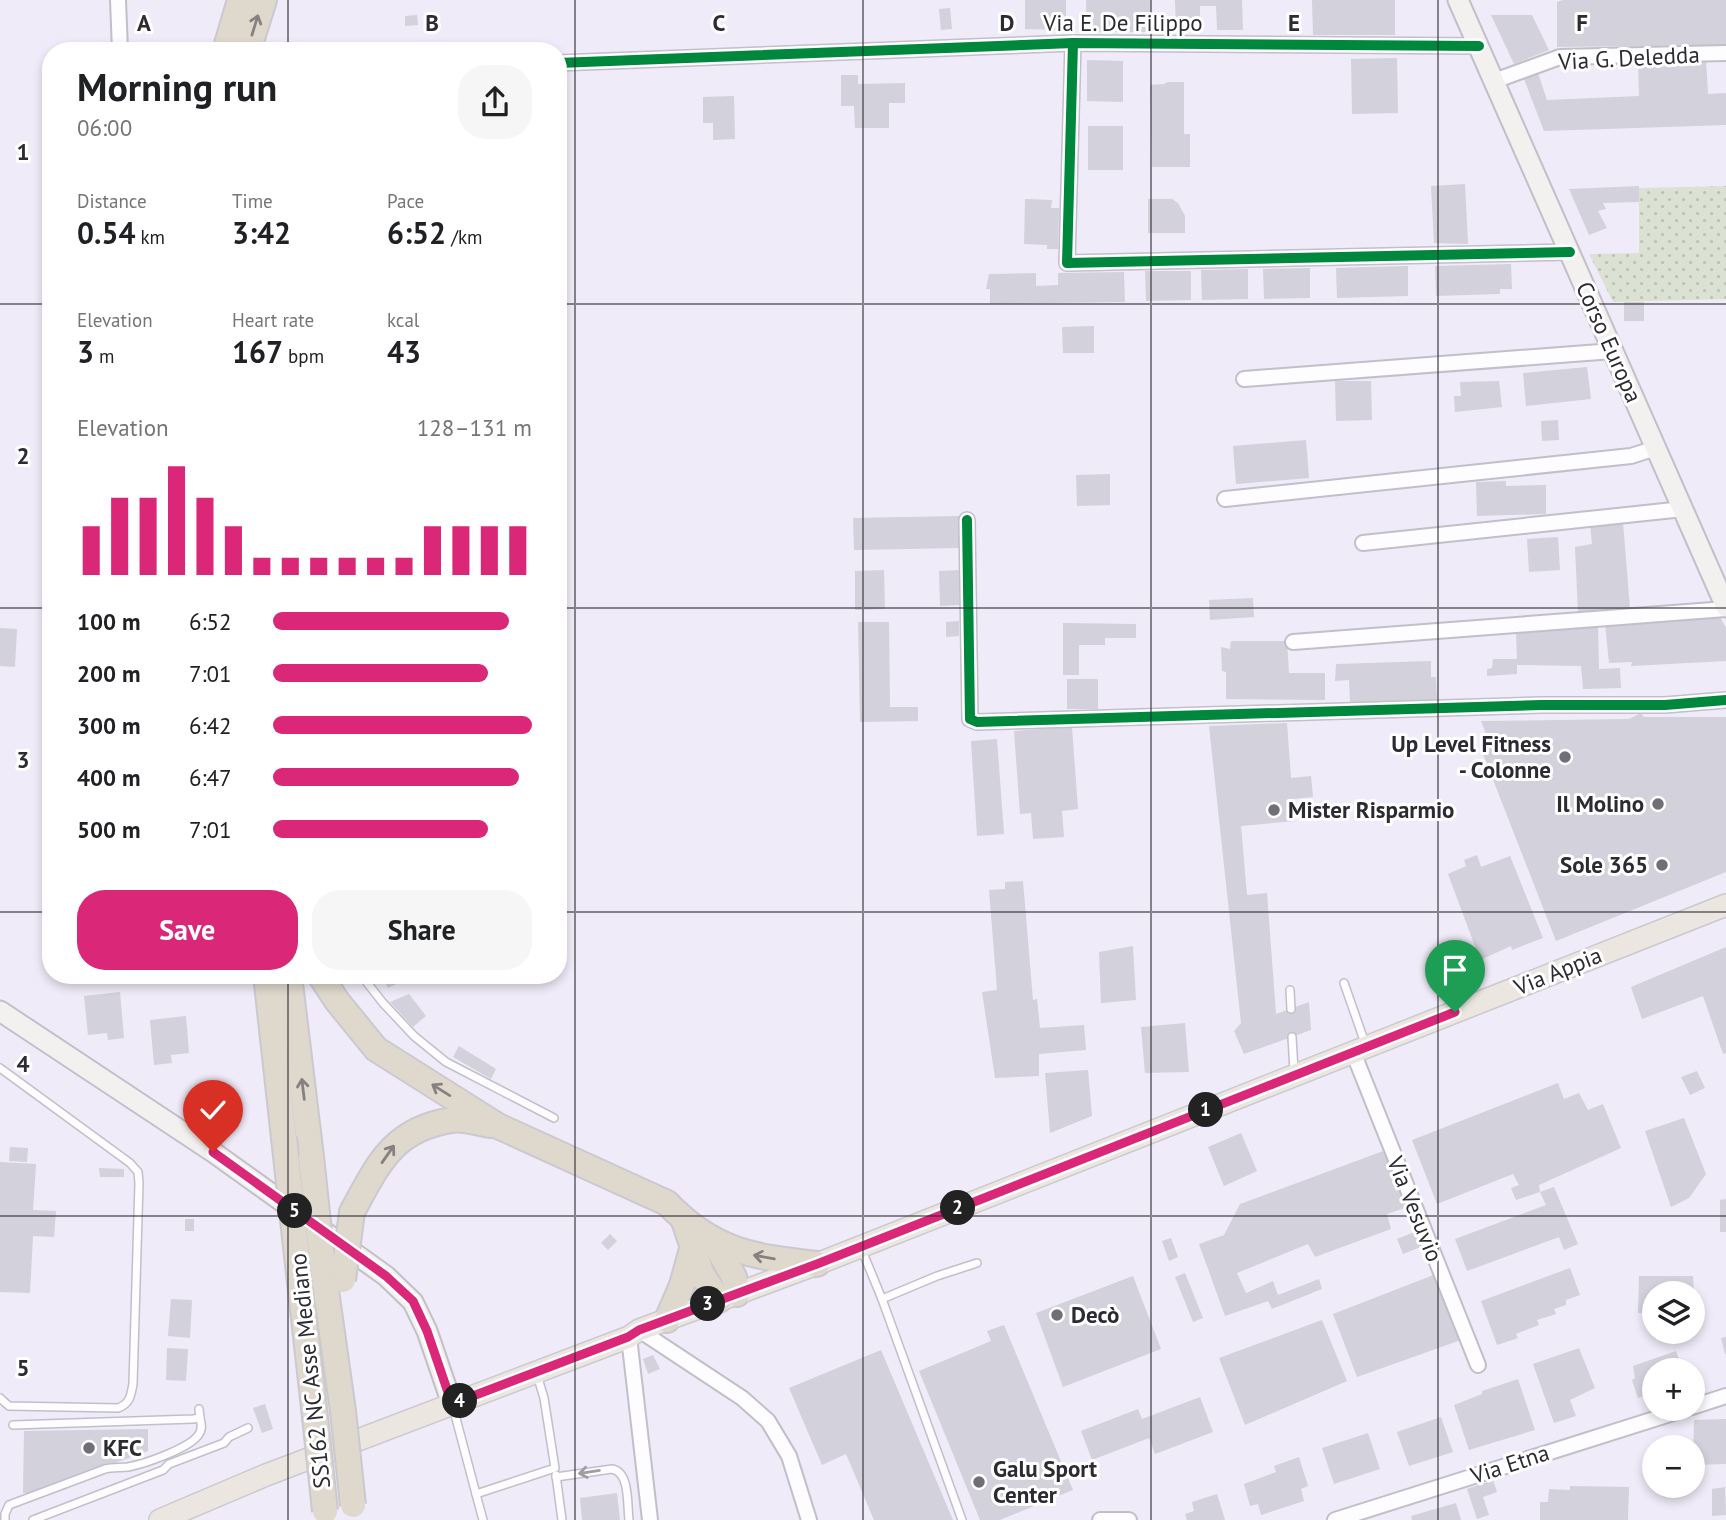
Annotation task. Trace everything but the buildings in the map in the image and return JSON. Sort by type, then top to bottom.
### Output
[{"type":"highway","points":[[228,42],[240,0]]},
{"type":"highway","points":[[251,42],[264,0]]},
{"type":"highway","name":"SS162 NC Asse Mediano","points":[[267,984],[326,1516]]},
{"type":"highway","name":"SS162 NC Asse Mediano","points":[[290,984],[311,1157],[333,1274],[338,1367],[354,1513]]},
{"type":"highway","points":[[326,984],[376,1049],[498,1126],[667,1203],[734,1277],[728,1297]]},
{"type":"highway","points":[[333,1274],[352,1212],[395,1143],[413,1131],[454,1119],[498,1126]]},
{"type":"highway","points":[[703,1245],[817,1264]]},
{"type":"highway","points":[[667,1320],[703,1245]]},
{"type":"main road","name":"Corso Europa","points":[[1458,0],[1726,608]]},
{"type":"main road","name":"Via Appia","points":[[160,1520],[266,1475],[817,1264],[1724,907]]},
{"type":"main road","points":[[0,1011],[213,1152],[386,1276],[413,1301],[427,1331],[452,1404]]},
{"type":"street","points":[[118,0],[120,42]]},
{"type":"street","points":[[1073,43],[1067,263],[1570,252]]},
{"type":"street","name":"Via E. De Filippo","points":[[567,63],[1073,43],[1479,46]]},
{"type":"street","name":"Via G. Deledda","points":[[1494,81],[1560,57],[1726,53]]},
{"type":"street","points":[[1244,379],[1613,351]]},
{"type":"street","points":[[1225,499],[1631,456],[1656,448]]},
{"type":"street","points":[[1363,543],[1683,509]]},
{"type":"street","points":[[967,520],[970,719],[977,722],[1541,705],[1665,705],[1726,700]]},
{"type":"street","points":[[1293,642],[1726,608]]},
{"type":"street","name":"Via Vesuvio","points":[[1360,1049],[1478,1366]]},
{"type":"street","points":[[634,1333],[650,1520]]},
{"type":"street","points":[[634,1333],[742,1398],[768,1421],[789,1456],[809,1520]]},
{"type":"street","points":[[1705,1403],[1726,1396]]},
{"type":"street","name":"Via Etna","points":[[1335,1520],[1648,1421]]},
{"type":"street","points":[[1100,1520],[1129,1520]]},
{"type":"lane","points":[[1344,983],[1360,1049]]},
{"type":"lane","points":[[368,984],[414,1036],[446,1062],[554,1118]]},
{"type":"lane","points":[[1290,990],[1291,1009]]},
{"type":"lane","points":[[1292,1037],[1294,1075]]},
{"type":"lane","points":[[0,1068],[130,1163],[138,1172],[139,1183],[133,1384],[130,1399],[118,1408],[9,1406],[0,1398]]},
{"type":"lane","points":[[860,1247],[883,1299],[962,1520]]},
{"type":"lane","points":[[883,1299],[937,1276],[977,1263]]},
{"type":"lane","points":[[536,1371],[544,1398],[562,1520]]},
{"type":"lane","points":[[452,1404],[482,1520]]},
{"type":"lane","points":[[5,1520],[9,1505],[106,1469],[126,1468],[155,1459],[198,1436],[201,1430],[200,1413],[13,1425]]},
{"type":"lane","points":[[33,1520],[163,1470],[169,1464],[224,1443],[229,1437],[248,1427]]},
{"type":"lane","points":[[476,1494],[555,1468]]},
{"type":"lane","points":[[556,1477],[612,1468],[618,1470],[624,1476],[629,1520]]},
{"type":"shaded area","points":[[1726,186],[1726,299],[1613,302],[1589,254],[1639,253],[1639,188]]},
{"type":"cycle path","points":[[1073,43],[1067,263],[1570,252]]},
{"type":"cycle path","points":[[567,63],[1073,43],[1479,46]]},
{"type":"cycle path","points":[[967,520],[970,719],[977,722],[1541,705],[1665,705],[1726,700]]},
{"type":"place","name":"Up Level Fitness - Colonne","points":[[1565,757]]},
{"type":"place","name":"Il Molino","points":[[1658,804]]},
{"type":"place","name":"Mister Risparmio","points":[[1274,810]]},
{"type":"place","name":"Sole 365","points":[[1662,865]]},
{"type":"place","name":"Decò","points":[[1057,1315]]},
{"type":"place","name":"KFC","points":[[89,1448]]},
{"type":"place","name":"Galu Sport Center","points":[[979,1482]]},
{"type":"route","points":[[213,1152],[386,1276],[413,1301],[427,1331],[452,1404],[628,1337],[639,1330],[817,1264],[1455,1012]]}]
